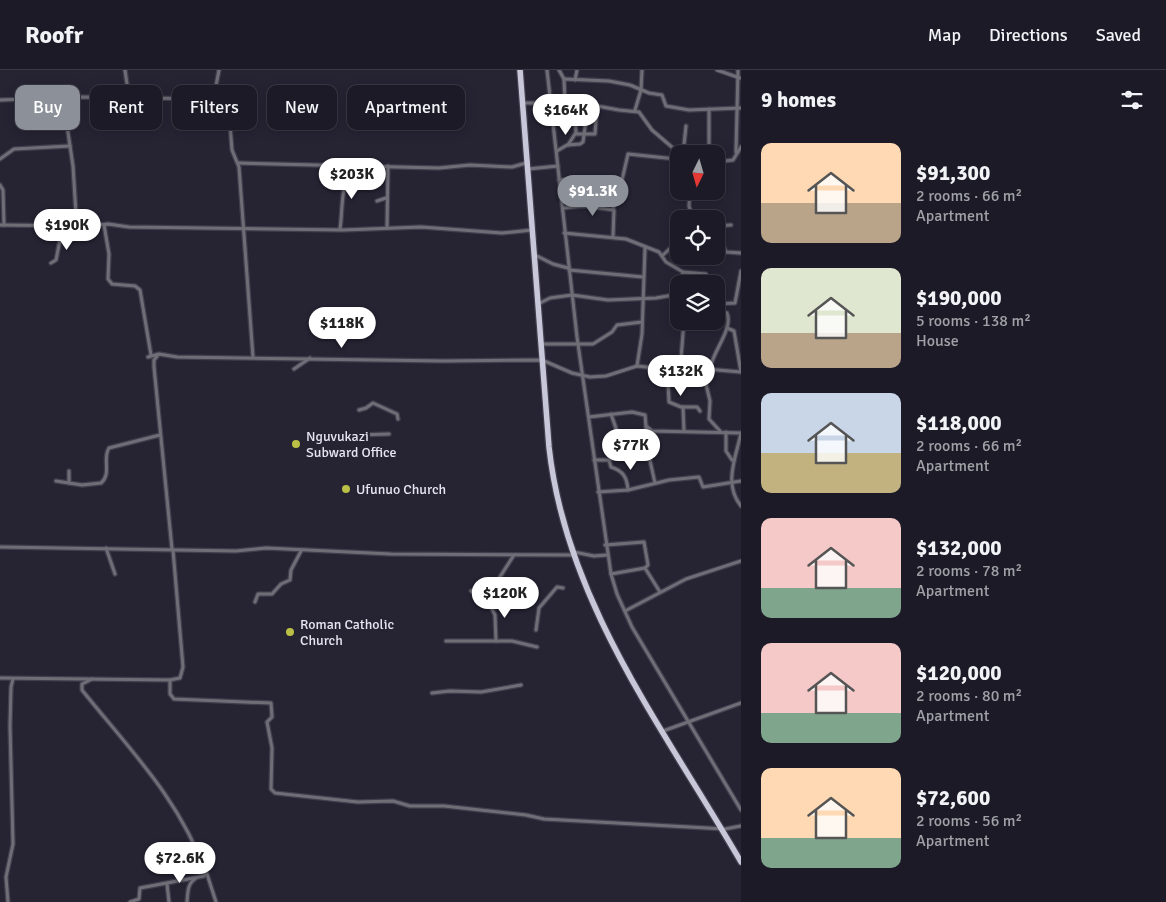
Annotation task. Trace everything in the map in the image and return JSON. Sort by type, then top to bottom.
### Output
[{"type":"highway","points":[[520,70],[542,360],[551,465],[556,497],[572,553],[610,639],[741,862]]},
{"type":"street","points":[[125,70],[127,85]]},
{"type":"street","points":[[216,85],[219,70]]},
{"type":"street","points":[[547,70],[557,151],[564,233],[610,574],[625,611],[741,810]]},
{"type":"street","points":[[559,70],[564,79],[565,103]]},
{"type":"street","points":[[575,80],[577,70]]},
{"type":"street","points":[[635,110],[641,90],[642,70]]},
{"type":"street","points":[[717,70],[740,78]]},
{"type":"street","points":[[736,152],[740,78],[738,70]]},
{"type":"street","points":[[564,79],[609,81],[630,85],[662,95],[665,106],[689,110],[739,108]]},
{"type":"street","points":[[0,100],[15,100]]},
{"type":"street","points":[[523,103],[575,102],[619,110],[635,110],[640,113],[652,130],[670,145]]},
{"type":"street","points":[[557,151],[567,145],[575,134],[575,102]]},
{"type":"street","points":[[567,145],[580,144],[586,135],[588,104]]},
{"type":"street","points":[[575,134],[586,135],[596,133],[597,106]]},
{"type":"street","points":[[709,109],[709,145]]},
{"type":"street","points":[[685,145],[686,126]]},
{"type":"street","points":[[68,130],[76,214],[80,225]]},
{"type":"street","points":[[230,130],[232,150],[238,163],[253,357]]},
{"type":"street","points":[[0,159],[11,149],[70,146]]},
{"type":"street","points":[[725,161],[732,160],[741,147]]},
{"type":"street","points":[[613,237],[615,194],[625,191],[622,178],[628,154],[670,158]]},
{"type":"street","points":[[238,163],[439,168],[470,165],[512,168],[558,166]]},
{"type":"street","points":[[340,229],[344,189],[348,174],[354,166]]},
{"type":"street","points":[[387,228],[388,166]]},
{"type":"street","points":[[559,180],[588,178]]},
{"type":"street","points":[[0,185],[3,190],[2,224],[340,229],[422,227],[502,234],[532,230]]},
{"type":"street","points":[[377,201],[387,197]]},
{"type":"street","points":[[562,208],[585,206],[613,210]]},
{"type":"street","points":[[51,263],[56,260],[63,225]]},
{"type":"street","points":[[104,225],[109,254],[108,279],[112,284],[135,286],[140,290],[149,356],[159,354],[177,357],[444,361],[542,360],[583,376],[606,376],[637,366],[678,370],[700,369],[741,372],[734,330],[727,328]]},
{"type":"street","points":[[725,225],[731,225]]},
{"type":"street","points":[[564,233],[626,239],[663,255],[666,262],[683,272],[706,275]]},
{"type":"street","points":[[637,366],[642,322],[645,248]]},
{"type":"street","points":[[663,255],[670,248]]},
{"type":"street","points":[[725,249],[726,252],[741,253]]},
{"type":"street","points":[[535,255],[569,269],[643,277]]},
{"type":"street","points":[[734,304],[741,271]]},
{"type":"street","points":[[538,304],[550,298],[572,295],[608,300],[670,296]]},
{"type":"street","points":[[700,369],[712,362],[715,350],[727,328],[728,314],[720,311],[716,304],[741,304]]},
{"type":"street","points":[[541,344],[597,342],[612,332],[617,325],[642,322]]},
{"type":"street","points":[[683,330],[678,370],[674,379],[668,384],[669,402],[683,407],[697,407],[700,411]]},
{"type":"street","points":[[0,678],[170,680],[180,678],[183,670],[154,362],[159,354]]},
{"type":"street","points":[[294,369],[310,358]]},
{"type":"street","points":[[700,369],[704,376],[710,401],[708,415],[720,431]]},
{"type":"street","points":[[359,410],[373,403],[397,414],[398,419]]},
{"type":"street","points":[[683,407],[684,431]]},
{"type":"street","points":[[589,417],[632,412],[644,414],[646,443],[655,482]]},
{"type":"street","points":[[594,460],[609,460],[619,455],[619,438],[611,414]]},
{"type":"street","points":[[646,426],[649,430],[657,432],[720,431],[741,433],[733,460],[732,483],[741,506]]},
{"type":"street","points":[[726,432],[726,451],[733,460]]},
{"type":"street","points":[[357,435],[389,434]]},
{"type":"street","points":[[56,481],[90,485],[104,482],[106,476],[106,454],[109,448],[160,435]]},
{"type":"street","points":[[609,460],[611,467],[622,471],[628,481],[628,490]]},
{"type":"street","points":[[69,484],[70,471]]},
{"type":"street","points":[[598,492],[628,490],[655,482],[697,477],[701,480],[702,487],[741,482]]},
{"type":"street","points":[[605,545],[644,542],[648,565],[645,568]]},
{"type":"street","points":[[0,547],[302,550],[390,554],[514,555],[572,553],[594,556],[607,555]]},
{"type":"street","points":[[106,548],[115,574]]},
{"type":"street","points":[[255,602],[258,594],[272,594],[281,584],[290,580],[291,570],[302,550]]},
{"type":"street","points":[[472,591],[496,583],[514,555]]},
{"type":"street","points":[[625,611],[694,576],[741,561]]},
{"type":"street","points":[[610,574],[645,568]]},
{"type":"street","points":[[645,568],[660,592]]},
{"type":"street","points":[[536,630],[539,608],[554,590],[563,588]]},
{"type":"street","points":[[489,603],[495,615],[496,641]]},
{"type":"street","points":[[446,641],[512,641],[537,647]]},
{"type":"street","points":[[8,902],[6,877],[13,844],[10,687],[14,678]]},
{"type":"street","points":[[72,679],[140,758],[182,818],[206,873],[216,902]]},
{"type":"street","points":[[81,688],[82,684],[92,679]]},
{"type":"street","points":[[170,680],[170,694],[174,699],[223,699],[271,703],[272,717],[267,722],[272,748],[271,789],[275,793],[358,802],[393,801],[410,806],[444,806],[526,815],[543,819],[631,825],[722,828],[741,826]]},
{"type":"street","points":[[432,693],[450,691],[481,692],[522,685]]},
{"type":"street","points":[[663,731],[741,703]]},
{"type":"street","points":[[711,827],[717,822]]},
{"type":"street","points":[[130,902],[140,900],[140,888],[167,884],[206,873]]},
{"type":"street","points":[[187,902],[190,882],[196,877]]},
{"type":"street","points":[[167,884],[169,902]]},
{"type":"place","name":"Nguvukazi Subward Office","points":[[296,444]]},
{"type":"place","name":"Ufunuo Church","points":[[346,489]]},
{"type":"place","name":"Roman Catholic Church","points":[[290,632]]}]
